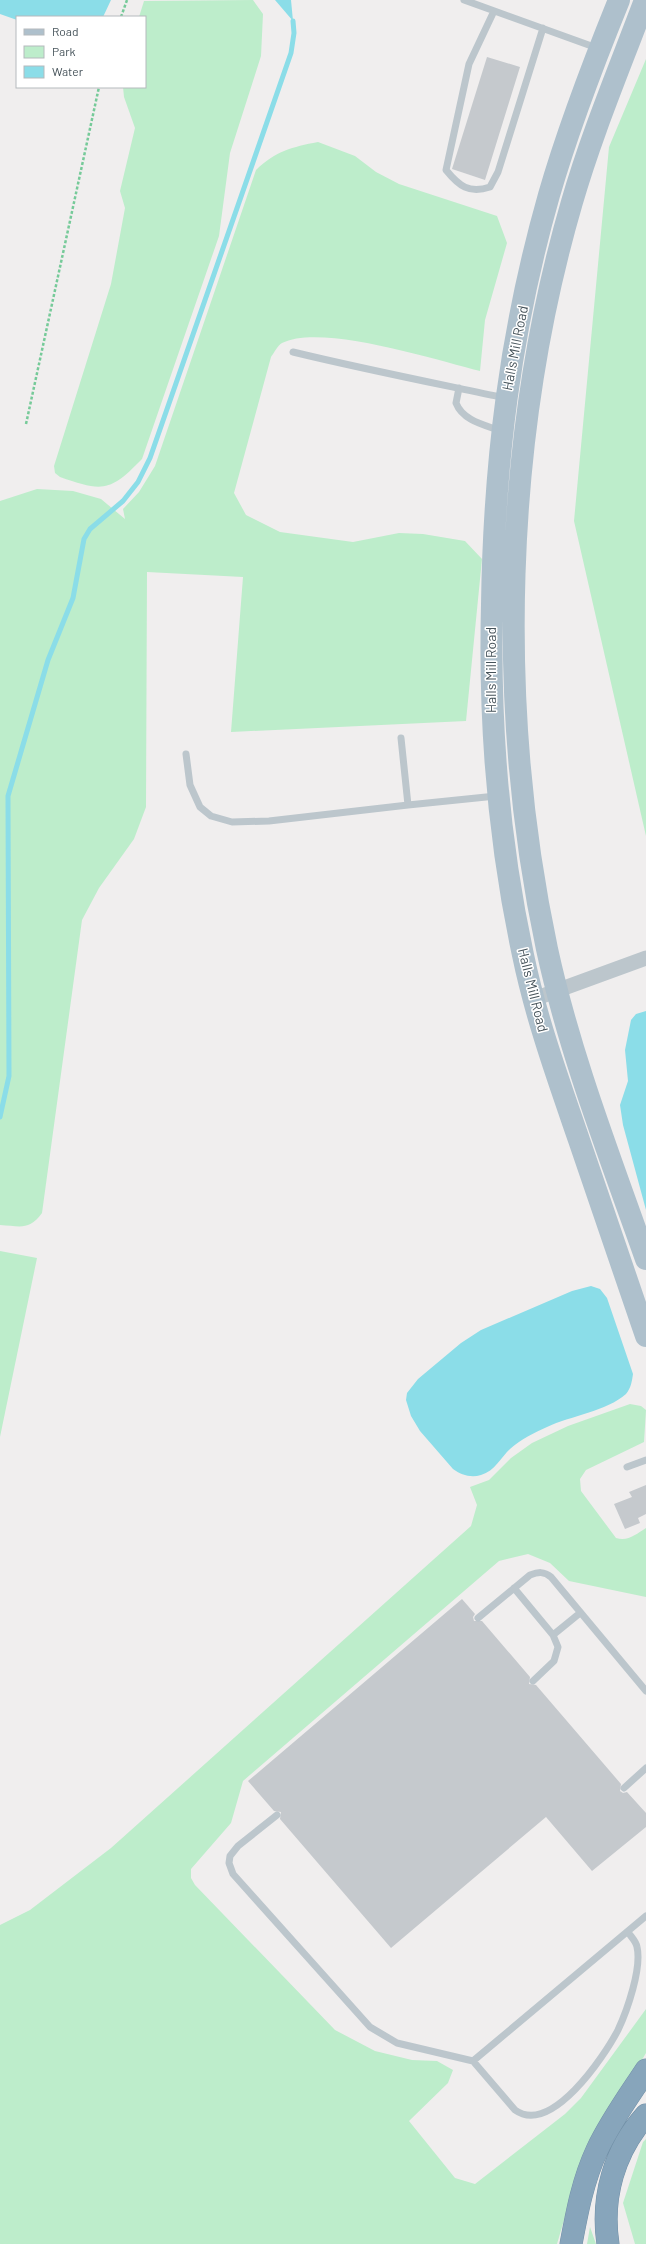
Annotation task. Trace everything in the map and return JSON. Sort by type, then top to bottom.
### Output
[{"type":"highway","points":[[571,2244],[581,2195],[597,2149],[610,2125],[646,2070]]},
{"type":"highway","points":[[608,2244],[605,2223],[608,2187],[622,2151],[646,2115]]},
{"type":"main road","name":"Halls Mill Road","points":[[619,0],[599,49],[549,196],[524,299],[506,398],[501,431],[495,502],[491,642],[492,725],[498,796],[510,887],[534,998],[565,1099],[646,1336]]},
{"type":"main road","name":"Halls Mill Road","points":[[645,0],[596,130],[573,200],[559,250],[535,370],[519,503],[516,575],[515,677],[519,763],[534,884],[558,990],[586,1086],[618,1182],[646,1259]]},
{"type":"main road","points":[[565,1099],[576,1104],[605,1174],[618,1182]]},
{"type":"street","points":[[534,998],[646,958]]},
{"type":"lane","points":[[464,0],[599,49]]},
{"type":"lane","points":[[494,11],[469,64],[446,170],[460,186],[478,191],[490,187],[498,172],[543,28]]},
{"type":"lane","points":[[293,352],[380,373],[417,378],[506,398]]},
{"type":"lane","points":[[460,388],[456,403],[461,411],[475,421],[501,431]]},
{"type":"lane","points":[[401,738],[408,805]]},
{"type":"lane","points":[[186,754],[190,785],[200,807],[211,816],[232,822],[269,821],[498,796]]},
{"type":"lane","points":[[627,1467],[646,1460]]},
{"type":"lane","points":[[478,1618],[530,1575],[545,1573],[646,1691]]},
{"type":"lane","points":[[514,1588],[553,1635],[558,1647],[554,1661],[533,1681]]},
{"type":"lane","points":[[553,1635],[580,1613]]},
{"type":"lane","points":[[624,1788],[646,1768]]},
{"type":"lane","points":[[277,1815],[234,1851],[229,1863],[233,1874],[370,2027],[397,2043],[473,2061],[519,2113],[530,2116],[538,2115],[561,2103],[594,2066],[618,2030],[632,1988],[637,1964],[637,1945],[628,1932]]},
{"type":"lane","points":[[473,2061],[646,1916]]},
{"type":"path","points":[[121,16],[127,0]]},
{"type":"path","points":[[26,424],[99,88]]},
{"type":"green space","points":[[253,0],[263,14],[261,56],[230,153],[219,236],[142,459],[122,478],[105,486],[96,487],[60,477],[55,473],[54,466],[111,284],[125,208],[120,191],[135,128],[124,97],[123,88],[146,88],[146,16],[139,16],[144,1]]},
{"type":"green space","points":[[646,59],[646,836],[574,521],[609,147]]},
{"type":"green space","points":[[318,142],[355,156],[376,172],[399,184],[497,216],[507,243],[485,320],[480,371],[379,345],[350,340],[323,337],[300,338],[282,343],[271,357],[234,493],[246,515],[280,532],[353,542],[399,533],[423,534],[465,541],[482,559],[466,721],[231,732],[243,577],[147,572],[146,807],[134,839],[99,888],[82,920],[42,1213],[33,1223],[28,1225],[0,1225],[0,501],[37,489],[73,491],[101,499],[125,519],[123,509],[139,492],[155,466],[256,170],[270,158],[278,154],[300,146]]},
{"type":"green space","points":[[0,1251],[37,1258],[0,1437]]},
{"type":"green space","points":[[630,1404],[641,1406],[646,1410],[644,1442],[586,1470],[580,1479],[581,1491],[616,1538],[628,1538],[646,1528],[646,1597],[569,1581],[550,1563],[528,1554],[499,1561],[243,1781],[231,1823],[191,1869],[191,1878],[195,1885],[335,2030],[375,2051],[412,2060],[437,2061],[453,2070],[448,2083],[409,2121],[455,2178],[475,2184],[565,2114],[581,2098],[646,2009],[646,2053],[581,2162],[557,2244],[0,2244],[0,1925],[30,1910],[111,1848],[471,1526],[477,1505],[470,1487],[489,1480],[511,1458],[532,1443],[568,1426]]},
{"type":"green space","points":[[646,2139],[646,2244],[635,2244],[623,2203],[643,2142]]},
{"type":"green space","points":[[590,2227],[596,2244],[587,2244]]},
{"type":"water","points":[[0,0],[111,0],[103,16],[16,16],[16,20],[0,14]]},
{"type":"water","points":[[275,0],[291,0],[293,21]]},
{"type":"water","points":[[646,1011],[646,1210],[623,1125],[620,1105],[628,1081],[625,1050],[631,1020],[636,1014]]},
{"type":"water","points":[[591,1286],[600,1289],[607,1298],[633,1374],[628,1392],[609,1405],[556,1423],[528,1436],[510,1449],[494,1467],[486,1473],[477,1476],[470,1476],[459,1473],[453,1469],[420,1431],[411,1416],[406,1400],[407,1393],[418,1379],[461,1343],[481,1330],[572,1291]]},
{"type":"building","points":[[487,57],[520,67],[485,180],[452,169]]},
{"type":"building","points":[[646,1485],[646,1514],[638,1518],[640,1523],[625,1529],[614,1504],[632,1497],[629,1492]]},
{"type":"building","points":[[462,1599],[475,1614],[473,1617],[474,1621],[482,1621],[530,1677],[529,1684],[536,1685],[621,1784],[620,1791],[623,1793],[627,1792],[646,1813],[646,1827],[592,1871],[546,1817],[391,1948],[280,1819],[281,1812],[274,1811],[248,1781]]},
{"type":"waterway","points":[[0,1117],[9,1076],[8,796],[48,660],[73,598],[84,539],[90,529],[123,501],[138,482],[150,458],[291,53],[294,33],[293,21]]}]
